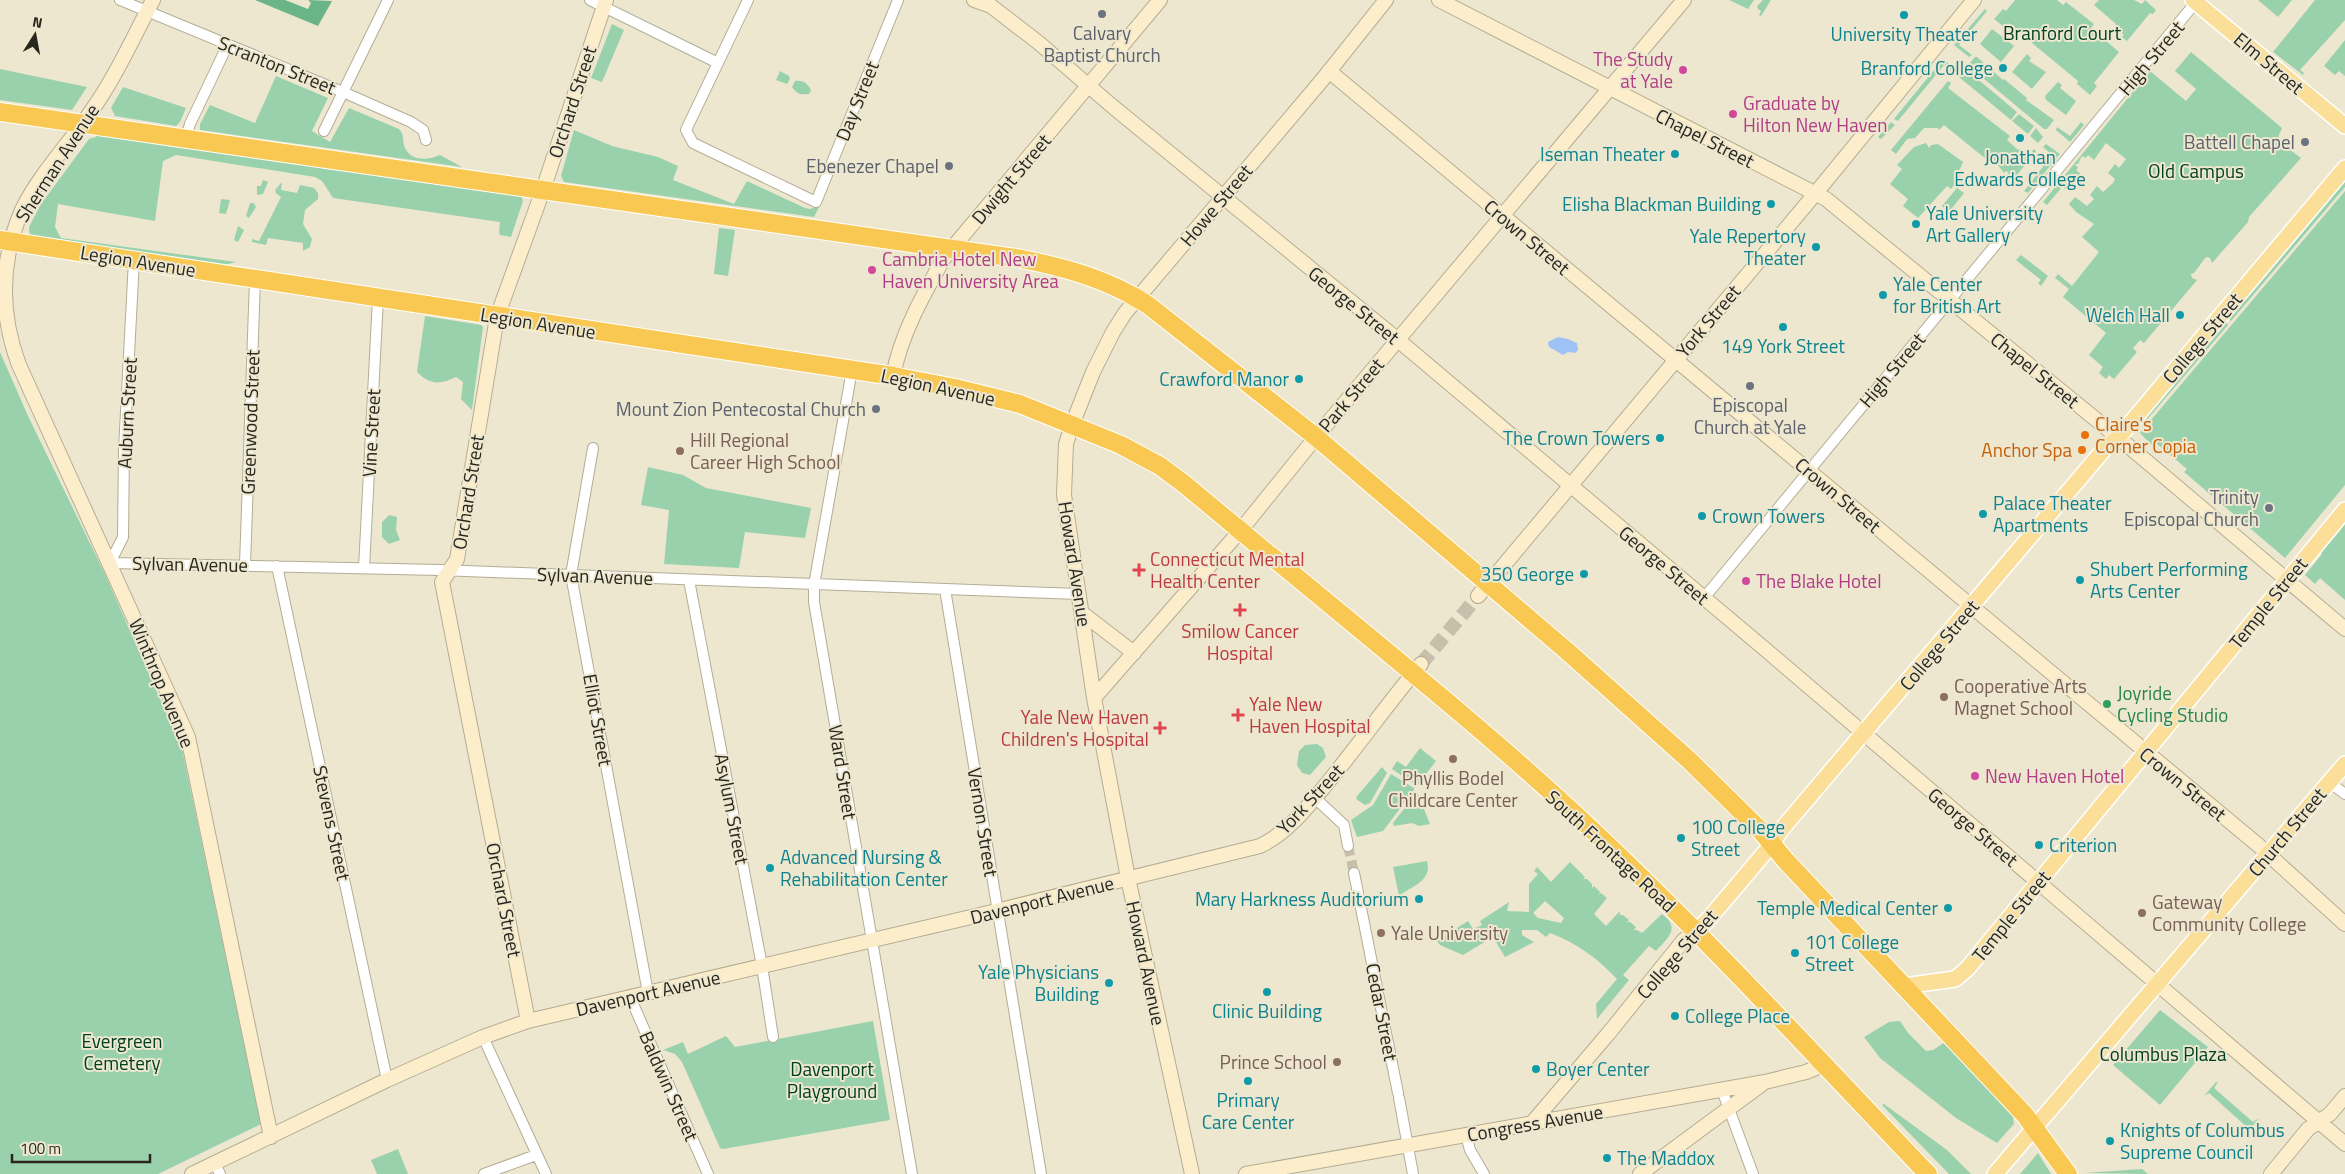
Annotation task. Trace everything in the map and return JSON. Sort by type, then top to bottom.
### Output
[{"type":"highway","points":[[0,112],[1022,259],[1065,268],[1115,286],[1137,298],[1316,437],[1484,590],[1690,762],[1761,831],[2035,1127],[2068,1174]]},
{"type":"highway","name":"Legion Avenue","points":[[5,241],[893,376],[1020,404],[1072,424]]},
{"type":"highway","name":"South Frontage Road","points":[[1072,424],[1121,445],[1160,466],[1268,554],[1417,669],[1589,827],[1695,931],[1928,1174]]},
{"type":"main road","name":"George Street","points":[[974,0],[991,6],[1039,43],[1088,86],[1398,340],[2345,1144]]},
{"type":"main road","name":"Dwight Street","points":[[893,376],[899,350],[911,323],[932,279],[952,249],[1160,0]]},
{"type":"main road","name":"Howe Street","points":[[1072,424],[1087,385],[1113,332],[1137,298],[1329,71],[1386,0]]},
{"type":"main road","name":"Chapel Street","points":[[1440,0],[1826,199],[2118,438],[2345,630]]},
{"type":"main road","name":"Park Street","points":[[1094,698],[1240,530],[1684,0]]},
{"type":"main road","name":"York Street","points":[[1484,590],[1815,194],[1974,0]]},
{"type":"main road","name":"Elm Street","points":[[2195,1],[2345,126]]},
{"type":"main road","name":"Orchard Street","points":[[528,1021],[442,582],[457,559],[497,317],[543,190],[605,3]]},
{"type":"main road","name":"Sherman Avenue","points":[[19,365],[7,325],[3,299],[7,253],[5,241],[23,208],[51,165],[83,124],[116,72],[150,6]]},
{"type":"main road","name":"Crown Street","points":[[1329,71],[2268,855],[2345,924]]},
{"type":"main road","name":"College Street","points":[[1532,1123],[1602,1041],[1683,941],[1707,921],[1772,844],[1781,830],[2107,446],[2118,438],[2345,168]]},
{"type":"main road","name":"Winthrop Avenue","points":[[19,365],[188,737],[271,1137]]},
{"type":"main road","name":"Howard Avenue","points":[[1072,424],[1066,444],[1064,496],[1094,698],[1128,878],[1192,1174]]},
{"type":"main road","name":"Temple Street","points":[[1904,986],[1955,979],[1964,973],[2345,510]]},
{"type":"main road","points":[[1082,613],[1134,653]]},
{"type":"main road","name":"York Street","points":[[1128,878],[1260,846],[1269,842],[1290,825],[1315,798],[1417,669]]},
{"type":"main road","name":"Church Street","points":[[1995,1174],[2345,764]]},
{"type":"main road","name":"Davenport Avenue","points":[[192,1174],[218,1168],[271,1137],[387,1080],[483,1037],[528,1021],[997,911],[1128,878]]},
{"type":"main road","name":"Congress Avenue","points":[[1246,1174],[1765,1082],[1806,1072],[1823,1065]]},
{"type":"main road","points":[[1640,1174],[1765,1082]]},
{"type":"main road","points":[[2271,1174],[2308,1129],[2320,1122],[2345,1096]]},
{"type":"street","name":"Scranton Street","points":[[120,0],[150,6],[228,44],[411,122],[423,130],[426,140]]},
{"type":"street","points":[[324,131],[388,0]]},
{"type":"street","points":[[590,0],[605,3],[718,62],[748,0]]},
{"type":"street","name":"Day Street","points":[[718,62],[686,130],[689,138],[693,143],[816,202],[898,0]]},
{"type":"street","name":"High Street","points":[[1704,598],[2195,1]]},
{"type":"street","points":[[186,138],[190,124],[228,44]]},
{"type":"street","name":"Auburn Street","points":[[110,564],[122,537],[124,449],[134,260]]},
{"type":"street","name":"Greenwood Street","points":[[245,565],[255,279]]},
{"type":"street","name":"Vine Street","points":[[364,568],[378,298]]},
{"type":"street","name":"Ward Street","points":[[852,370],[814,585],[814,602],[912,1174]]},
{"type":"street","name":"Elliot Street","points":[[593,448],[571,575],[648,993]]},
{"type":"street","name":"Sylvan Avenue","points":[[110,564],[450,570],[1079,594]]},
{"type":"street","name":"Stevens Street","points":[[277,566],[387,1080]]},
{"type":"street","name":"Asylum Street","points":[[689,580],[762,966],[773,1037]]},
{"type":"street","name":"Vernon Street","points":[[945,589],[1041,1174]]},
{"type":"street","points":[[2330,782],[2345,794]]},
{"type":"street","points":[[1315,798],[1344,826],[1348,846]]},
{"type":"street","name":"Cedar Street","points":[[1354,873],[1413,1174]]},
{"type":"street","name":"Baldwin Street","points":[[630,997],[708,1174]]},
{"type":"street","points":[[483,1037],[546,1174]]},
{"type":"street","points":[[1722,1090],[1753,1174]]},
{"type":"street","points":[[1466,1135],[1470,1150],[1484,1174]]},
{"type":"street","points":[[484,1174],[536,1155]]},
{"type":"green space","points":[[255,0],[285,0],[308,9],[311,3],[308,0],[332,1],[318,26]]},
{"type":"green space","points":[[1729,0],[1754,0],[1748,9]]},
{"type":"green space","points":[[1763,0],[1771,0],[1761,16],[1759,15],[1761,11],[1757,6]]},
{"type":"green space","name":"Branford Court","points":[[2015,0],[2057,0],[2063,5],[2066,2],[2094,24],[2091,28],[2119,52],[2094,83],[2097,86],[2090,95],[2077,84],[2078,81],[2008,23],[2004,27],[1994,19],[2003,9],[2006,11]]},
{"type":"green space","points":[[2099,0],[2134,0],[2142,4],[2145,0],[2156,10],[2153,14],[2150,13],[2127,41],[2122,37],[2124,35],[2115,26],[2116,24],[2094,5]]},
{"type":"green space","points":[[2258,0],[2292,0],[2278,17]]},
{"type":"green space","points":[[2315,0],[2345,0],[2345,20],[2300,70],[2304,73],[2303,75],[2273,52]]},
{"type":"green space","points":[[1985,9],[1987,11],[1959,45],[1972,55],[1969,57],[1954,45]]},
{"type":"green space","points":[[612,24],[624,30],[602,82],[591,78]]},
{"type":"green space","points":[[1992,29],[2014,46],[2001,62],[1980,44]]},
{"type":"green space","points":[[2345,40],[2345,76],[2339,71],[2335,75],[2324,66]]},
{"type":"green space","name":"Old Campus","points":[[2191,52],[2282,128],[2277,140],[2301,158],[2249,217],[2248,222],[2212,263],[2210,258],[2206,257],[2194,273],[2191,274],[2192,278],[2197,280],[2144,343],[2140,340],[2133,348],[2137,352],[2114,379],[2109,375],[2106,379],[2099,373],[2103,367],[2089,355],[2106,333],[2063,297],[2069,289],[2055,278],[2058,274],[2072,286],[2099,252],[2082,237],[2094,224],[2076,212],[2069,204],[2075,197],[2087,206],[2094,199],[2090,195],[2097,186],[2103,192],[2113,183],[2115,179],[2108,173],[2115,164],[2119,168],[2126,159],[2106,143],[2094,160],[2088,155],[2086,158],[2082,156],[2078,164],[2075,164],[2078,168],[2076,170],[2082,175],[2075,183],[2073,182],[2067,190],[2062,187],[2047,205],[2043,202],[2150,71],[2186,101],[2196,89],[2175,71]]},
{"type":"green space","points":[[2027,54],[2031,58],[2029,61],[2046,72],[2032,89],[2012,72]]},
{"type":"green space","points":[[1975,57],[2027,98],[2026,100],[2054,120],[2047,129],[2044,129],[1971,68],[1970,63]]},
{"type":"green space","points":[[1943,59],[1958,71],[1955,74],[1944,65],[1898,121],[1894,119]]},
{"type":"green space","points":[[0,69],[87,87],[72,110],[0,100]]},
{"type":"green space","points":[[780,71],[789,76],[790,79],[787,84],[776,80]]},
{"type":"green space","points":[[1968,71],[2017,112],[2011,120],[1959,77],[1962,72]]},
{"type":"green space","points":[[276,76],[328,98],[312,131],[330,142],[349,108],[399,129],[405,148],[412,156],[425,159],[440,155],[462,167],[200,130],[200,124],[210,105],[255,123]]},
{"type":"green space","points":[[795,81],[806,84],[811,90],[809,94],[799,94],[792,87]]},
{"type":"green space","points":[[1948,81],[1951,83],[1948,88],[2010,136],[2007,140],[2018,150],[2028,157],[2034,149],[2036,151],[2013,180],[2007,175],[2009,173],[2006,171],[2004,173],[1997,164],[1995,165],[1990,161],[1992,158],[1988,156],[1986,159],[1944,125],[1939,130],[1938,128],[1924,128],[1915,138],[1907,139],[1896,154],[1891,150]]},
{"type":"green space","points":[[2058,82],[2062,85],[2060,88],[2076,101],[2066,115],[2046,100],[2045,96]]},
{"type":"green space","points":[[123,87],[186,108],[180,122],[176,126],[115,116],[111,108]]},
{"type":"green space","points":[[2019,114],[2034,126],[2028,134],[2012,121]]},
{"type":"green space","points":[[1891,122],[1895,125],[1881,139],[1878,137]]},
{"type":"green space","points":[[2081,122],[2084,125],[2070,142],[2056,130],[2057,127],[2070,136]]},
{"type":"green space","points":[[2036,128],[2043,137],[2038,143],[2030,136]]},
{"type":"green space","points":[[574,130],[612,146],[658,157],[678,166],[673,180],[734,204],[747,181],[803,207],[809,209],[819,207],[814,217],[564,182],[561,176]]},
{"type":"green space","points":[[97,134],[521,195],[523,201],[511,237],[500,235],[500,222],[333,198],[322,181],[315,177],[176,155],[163,161],[155,221],[58,204],[55,227],[61,238],[236,262],[222,266],[30,237],[29,227],[41,204],[89,139],[96,137]]},
{"type":"green space","points":[[1926,143],[1929,148],[1931,145],[1938,144],[1963,162],[1959,171],[1960,177],[1951,189],[1947,186],[1918,218],[1903,206],[1908,199],[1890,184],[1902,169],[1897,165],[1914,147]]},
{"type":"green space","points":[[2046,144],[2060,154],[2028,193],[2024,191],[2052,155],[2043,147]]},
{"type":"green space","points":[[263,180],[268,182],[263,194],[257,195],[257,186],[261,186]]},
{"type":"green space","points":[[2345,181],[2345,187],[2231,321],[2229,319]]},
{"type":"green space","points":[[282,182],[281,190],[297,193],[300,185],[314,188],[318,193],[318,199],[305,210],[303,224],[312,239],[310,247],[303,251],[303,243],[268,238],[266,245],[252,242],[252,239],[259,241],[281,197],[275,190]]},
{"type":"green space","points":[[1957,188],[1964,193],[1949,212],[1942,206]]},
{"type":"green space","points":[[2345,191],[2345,485],[2285,558],[2184,472],[2187,469],[2157,444],[2152,445],[2140,433]]},
{"type":"green space","points":[[221,199],[230,200],[226,214],[219,213]]},
{"type":"green space","points":[[250,203],[254,203],[256,207],[249,218],[246,216]]},
{"type":"green space","points":[[238,226],[244,230],[238,242],[234,240]]},
{"type":"green space","points":[[719,228],[735,230],[728,276],[714,274]]},
{"type":"green space","points":[[2021,255],[2048,276],[2041,286],[2038,283],[2041,280],[2016,260]]},
{"type":"green space","points":[[425,316],[481,325],[483,327],[472,410],[461,399],[463,382],[456,377],[435,382],[426,379],[417,372]]},
{"type":"green space","points":[[2226,322],[2228,325],[2144,423],[2140,423]]},
{"type":"green space","name":"Evergreen Cemetery","points":[[0,352],[28,416],[105,574],[182,749],[261,1124],[158,1174],[0,1174]]},
{"type":"green space","points":[[648,467],[683,475],[706,488],[811,508],[805,538],[745,532],[739,568],[664,564],[669,510],[641,505]]},
{"type":"green space","points":[[389,515],[397,517],[396,530],[400,540],[389,544],[382,537],[382,522]]},
{"type":"green space","points":[[2345,519],[2345,600],[2320,578],[2315,584],[2305,575],[2322,554],[2319,551]]},
{"type":"green space","points":[[1317,744],[1323,748],[1326,757],[1310,775],[1302,773],[1297,765],[1299,751],[1305,745]]},
{"type":"green space","points":[[1420,748],[1436,761],[1417,786],[1392,769],[1397,761],[1406,767]]},
{"type":"green space","points":[[1382,767],[1387,773],[1370,803],[1365,805],[1356,799],[1357,796]]},
{"type":"green space","points":[[1391,774],[1414,788],[1414,790],[1383,831],[1357,837],[1351,820],[1373,805]]},
{"type":"green space","points":[[1417,792],[1430,824],[1419,826],[1412,823],[1394,826],[1393,823]]},
{"type":"green space","points":[[1427,861],[1428,868],[1424,878],[1399,896],[1393,867]]},
{"type":"green space","points":[[1570,862],[1585,877],[1583,879],[1587,879],[1592,884],[1592,888],[1594,886],[1600,892],[1599,895],[1601,893],[1607,898],[1594,914],[1606,926],[1620,911],[1620,915],[1629,920],[1627,922],[1636,927],[1634,930],[1642,933],[1662,914],[1671,924],[1671,933],[1656,951],[1649,946],[1623,975],[1629,980],[1597,1019],[1596,1004],[1617,979],[1602,964],[1569,941],[1550,933],[1546,937],[1537,930],[1522,930],[1522,935],[1534,942],[1505,957],[1493,937],[1463,955],[1440,945],[1437,941],[1468,921],[1473,929],[1482,925],[1480,921],[1509,902],[1507,911],[1529,912],[1529,884],[1538,874],[1534,871],[1537,867],[1551,882]],"holes":[[[1545,901],[1564,918],[1561,923],[1538,918],[1533,913]]]},
{"type":"green space","name":"Columbus Plaza","points":[[2160,1010],[2208,1047],[2160,1105],[2113,1065]]},
{"type":"green space","name":"Davenport Playground","points":[[873,1021],[890,1120],[723,1149],[720,1148],[682,1062],[675,1054],[663,1050],[683,1042],[688,1054],[726,1036],[735,1047]]},
{"type":"green space","points":[[1900,1021],[1908,1033],[1926,1051],[1933,1050],[1945,1042],[2013,1117],[2014,1124],[1997,1143],[1956,1118],[1880,1058],[1864,1037],[1889,1022]]},
{"type":"green space","points":[[2218,1082],[2214,1088],[2253,1122],[2259,1118],[2246,1134],[2248,1128],[2209,1093],[2204,1096]]},
{"type":"green space","points":[[1884,1104],[1947,1150],[1971,1174],[1949,1174],[1882,1105]]},
{"type":"green space","points":[[398,1149],[408,1174],[377,1174],[371,1160]]},
{"type":"green space","points":[[2038,1153],[2051,1174],[2020,1174]]},
{"type":"green space","points":[[2142,1169],[2148,1174],[2084,1173]]},
{"type":"water","points":[[1558,337],[1577,343],[1578,350],[1575,353],[1568,352],[1563,355],[1549,347],[1548,342]]},
{"type":"tunnel","points":[[1421,664],[1478,596]]},
{"type":"tunnel","points":[[1348,846],[1354,873]]},
{"type":"place","name":"Calvary Baptist Church","points":[[1102,14]]},
{"type":"place","name":"University Theater","points":[[1904,15]]},
{"type":"place","name":"Branford College","points":[[2003,68]]},
{"type":"place","name":"The Study at Yale","points":[[1683,70]]},
{"type":"place","name":"Graduate by Hilton New Haven","points":[[1733,114]]},
{"type":"place","name":"Jonathan Edwards College","points":[[2020,138]]},
{"type":"place","name":"Battell Chapel","points":[[2305,142]]},
{"type":"place","name":"Iseman Theater","points":[[1675,154]]},
{"type":"place","name":"Ebenezer Chapel","points":[[949,166]]},
{"type":"place","name":"Elisha Blackman Building","points":[[1771,204]]},
{"type":"place","name":"Yale University Art Gallery","points":[[1916,224]]},
{"type":"place","name":"Yale Repertory Theater","points":[[1816,247]]},
{"type":"place","name":"Cambria Hotel New Haven University Area","points":[[872,270]]},
{"type":"place","name":"Yale Center for British Art","points":[[1883,295]]},
{"type":"place","name":"Welch Hall","points":[[2180,315]]},
{"type":"place","name":"149 York Street","points":[[1783,327]]},
{"type":"place","name":"Crawford Manor","points":[[1299,379]]},
{"type":"place","name":"Episcopal Church at Yale","points":[[1750,386]]},
{"type":"place","name":"Mount Zion Pentecostal Church","points":[[876,409]]},
{"type":"place","name":"Claire's Corner Copia","points":[[2085,435]]},
{"type":"place","name":"The Crown Towers","points":[[1660,438]]},
{"type":"place","name":"Anchor Spa","points":[[2082,450]]},
{"type":"place","name":"Hill Regional Career High School","points":[[680,451]]},
{"type":"place","name":"Trinity Episcopal Church","points":[[2269,508]]},
{"type":"place","name":"Palace Theater Apartments","points":[[1983,514]]},
{"type":"place","name":"Crown Towers","points":[[1702,516]]},
{"type":"place","name":"Connecticut Mental Health Center","points":[[1139,570]]},
{"type":"place","name":"350 George","points":[[1584,574]]},
{"type":"place","name":"Shubert Performing Arts Center","points":[[2080,580]]},
{"type":"place","name":"The Blake Hotel","points":[[1746,581]]},
{"type":"place","name":"Smilow Cancer Hospital","points":[[1240,610]]},
{"type":"place","name":"Cooperative Arts Magnet School","points":[[1944,697]]},
{"type":"place","name":"Joyride Cycling Studio","points":[[2107,704]]},
{"type":"place","name":"Yale New Haven Hospital","points":[[1238,715]]},
{"type":"place","name":"Yale New Haven Children's Hospital","points":[[1160,728]]},
{"type":"place","name":"Phyllis Bodel Childcare Center","points":[[1453,759]]},
{"type":"place","name":"New Haven Hotel","points":[[1975,776]]},
{"type":"place","name":"100 College Street","points":[[1681,838]]},
{"type":"place","name":"Criterion","points":[[2039,845]]},
{"type":"place","name":"Advanced Nursing & Rehabilitation Center","points":[[770,868]]},
{"type":"place","name":"Mary Harkness Auditorium","points":[[1419,899]]},
{"type":"place","name":"Temple Medical Center","points":[[1948,908]]},
{"type":"place","name":"Gateway Community College","points":[[2142,913]]},
{"type":"place","name":"Yale University","points":[[1381,933]]},
{"type":"place","name":"101 College Street","points":[[1795,953]]},
{"type":"place","name":"Yale Physicians Building","points":[[1109,983]]},
{"type":"place","name":"Clinic Building","points":[[1267,992]]},
{"type":"place","name":"College Place","points":[[1675,1016]]},
{"type":"place","name":"Prince School","points":[[1337,1062]]},
{"type":"place","name":"Boyer Center","points":[[1536,1069]]},
{"type":"place","name":"Primary Care Center","points":[[1248,1081]]},
{"type":"place","name":"Knights of Columbus Supreme Council","points":[[2110,1141]]},
{"type":"place","name":"The Maddox","points":[[1607,1158]]}]
